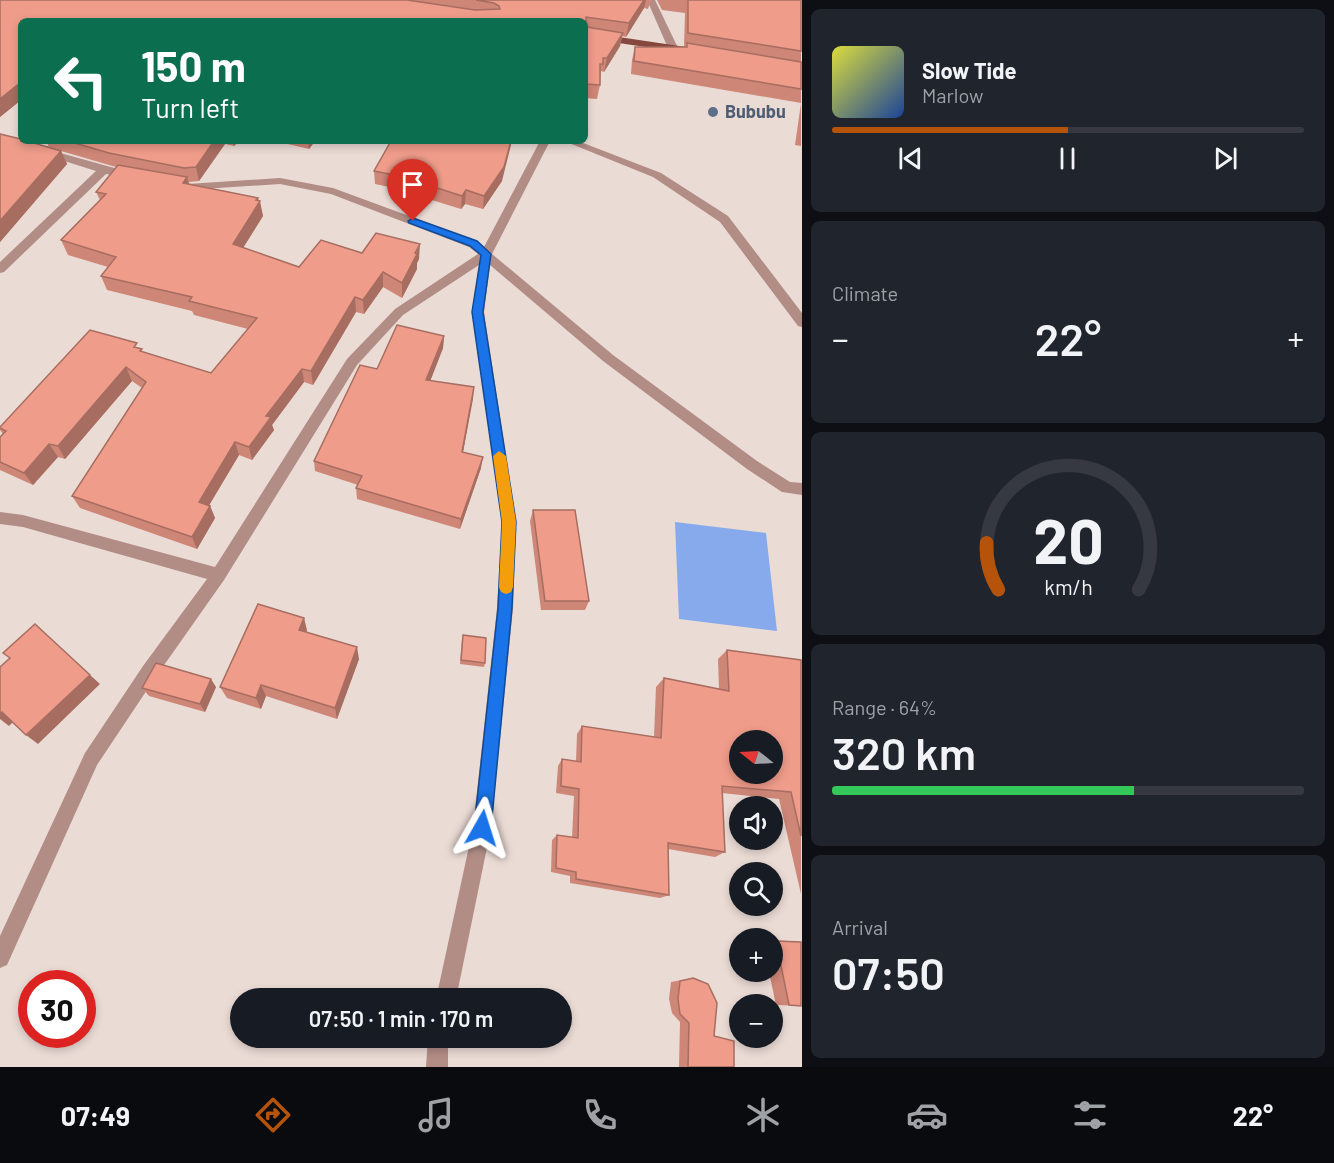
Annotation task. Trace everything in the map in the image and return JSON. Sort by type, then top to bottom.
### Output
[{"type":"main road","points":[[588,35],[696,52]]},
{"type":"street","points":[[651,0],[673,48]]},
{"type":"street","points":[[448,988],[482,828],[505,608],[509,522],[478,312],[486,254],[543,144]]},
{"type":"street","points":[[577,144],[657,175],[724,219],[801,323]]},
{"type":"street","points":[[30,147],[104,170],[146,178]]},
{"type":"street","points":[[0,269],[104,170]]},
{"type":"street","points":[[166,182],[187,187],[280,181],[333,191],[473,244],[608,357],[752,465],[787,489],[801,489]]},
{"type":"street","points":[[0,958],[91,759],[149,672],[219,575],[352,362],[399,312],[486,254]]},
{"type":"street","points":[[0,518],[22,521],[219,575]]},
{"type":"street","points":[[436,1048],[437,1067]]},
{"type":"water","points":[[675,522],[766,533],[777,631],[679,619]]},
{"type":"building","points":[[0,0],[407,0],[475,10],[500,9],[494,3],[476,0],[644,0],[629,23],[586,17],[18,18],[18,84],[0,99]]},
{"type":"building","points":[[688,0],[801,0],[801,51],[688,33]]},
{"type":"building","points":[[588,27],[623,33],[607,58],[603,58],[603,64],[600,64],[600,85],[588,84]]},
{"type":"building","points":[[687,43],[801,62],[801,89],[634,61],[635,47],[687,47]]},
{"type":"building","points":[[0,134],[18,138],[18,144],[37,144],[61,151],[0,221]]},
{"type":"building","points":[[78,144],[212,144],[196,167],[184,168],[109,153]]},
{"type":"building","points":[[389,144],[510,144],[504,167],[484,196],[466,190],[462,196],[422,183],[424,181],[374,171]]},
{"type":"building","points":[[118,165],[187,177],[183,183],[258,198],[256,200],[260,201],[233,244],[299,267],[321,240],[362,253],[376,233],[420,244],[402,283],[383,272],[363,300],[355,297],[311,371],[302,369],[266,416],[271,417],[249,447],[235,442],[199,502],[210,506],[192,537],[72,496],[146,382],[126,367],[58,446],[49,444],[24,473],[0,462],[0,437],[6,431],[0,427],[90,330],[137,343],[134,347],[142,349],[140,351],[211,373],[257,318],[189,301],[192,297],[101,276],[116,257],[61,240],[106,194],[96,192]]},
{"type":"building","points":[[397,325],[444,336],[426,380],[474,387],[462,452],[483,457],[461,519],[356,488],[362,476],[314,461],[360,365],[377,369]]},
{"type":"building","points":[[533,510],[575,510],[589,601],[545,601]]},
{"type":"building","points":[[258,604],[304,618],[299,630],[357,647],[335,708],[261,685],[256,698],[220,687]]},
{"type":"building","points":[[35,624],[90,675],[26,735],[2,712],[0,714],[0,667],[10,658],[3,653]]},
{"type":"building","points":[[463,635],[486,638],[485,663],[461,660]]},
{"type":"building","points":[[727,650],[801,660],[801,836],[791,792],[722,786],[725,852],[668,843],[669,895],[576,879],[576,872],[556,868],[557,835],[578,838],[579,789],[561,786],[562,759],[581,762],[582,726],[661,738],[664,678],[729,691]]},
{"type":"building","points":[[156,663],[211,679],[200,704],[142,688]]},
{"type":"building","points":[[783,941],[801,942],[801,1006],[789,1005],[783,975]]},
{"type":"building","points":[[693,978],[708,984],[717,1003],[714,1036],[729,1040],[729,1048],[734,1048],[734,1067],[688,1067],[689,1023],[680,1014],[678,999],[680,981]]},
{"type":"slow traffic","points":[[499,456],[509,522],[506,587]]},
{"type":"place","name":"Bububu","points":[[713,112]]},
{"type":"route","points":[[413,221],[473,244],[486,254],[478,312],[509,522],[505,608],[482,828]]}]
